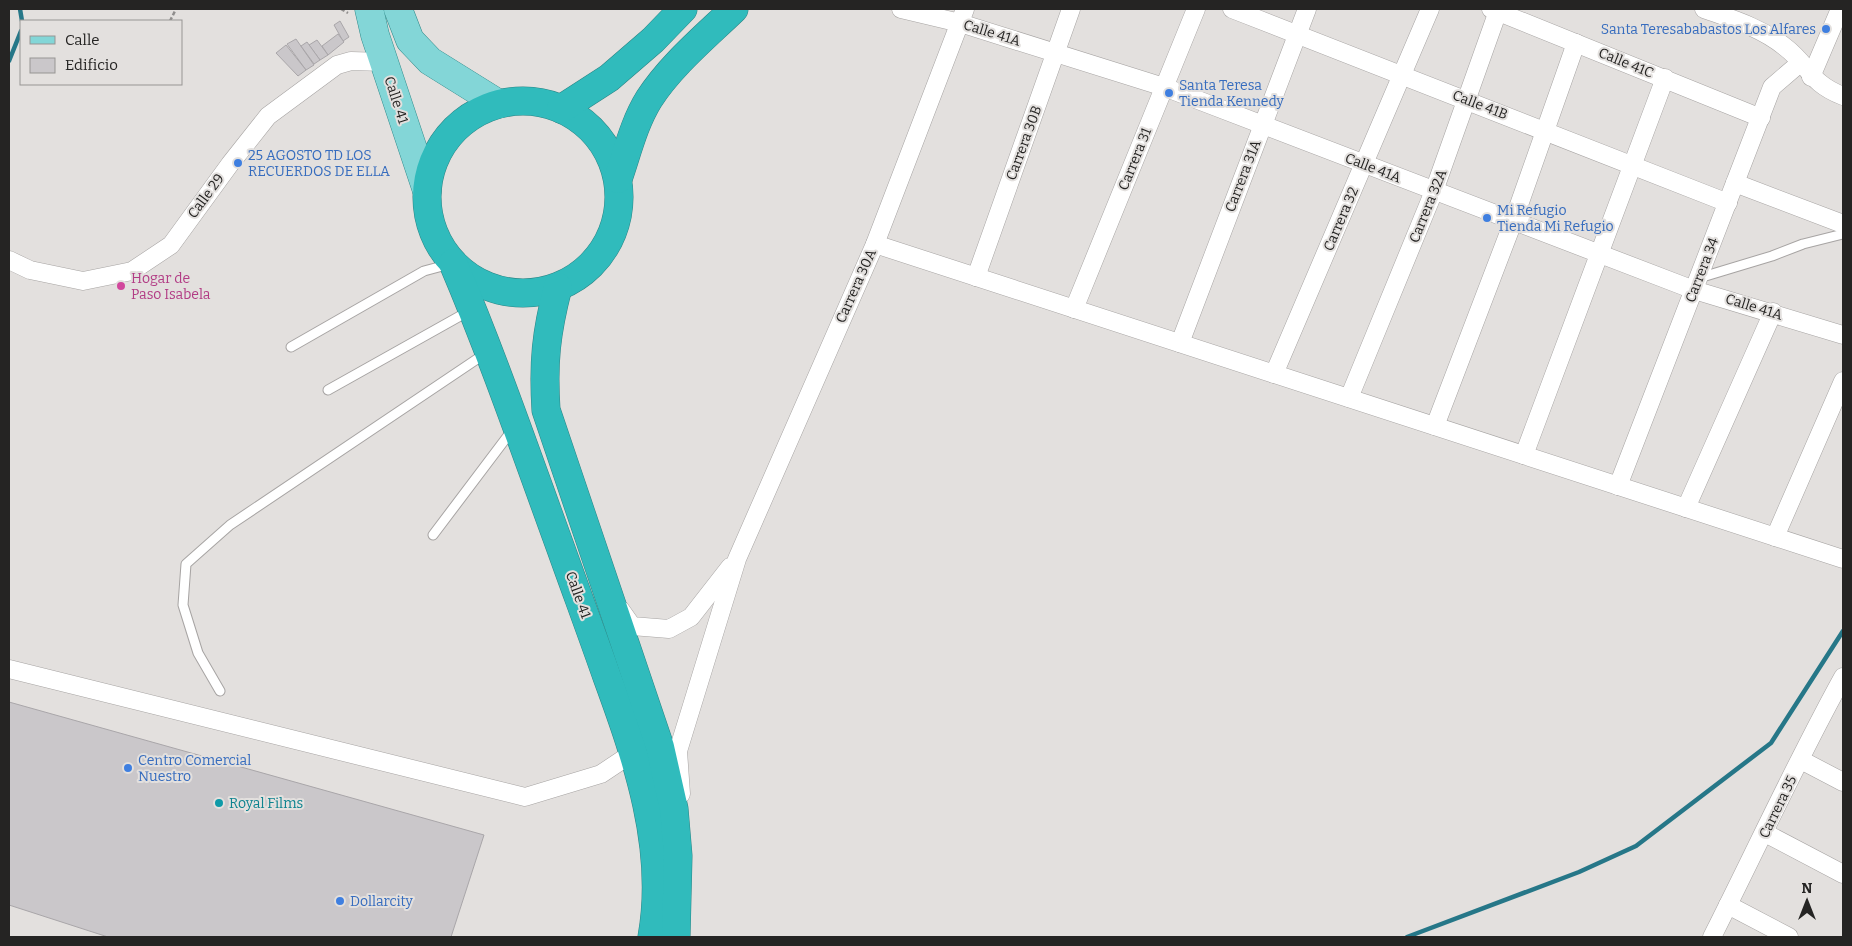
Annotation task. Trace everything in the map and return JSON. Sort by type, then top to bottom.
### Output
[{"type":"highway","points":[[561,109],[610,78],[653,40],[684,9]]},
{"type":"highway","points":[[618,179],[638,122],[649,99],[681,60],[734,9]]},
{"type":"highway","points":[[520,101],[541,102],[561,109],[582,120],[598,137],[611,156],[618,179],[620,201],[618,216],[608,244],[595,262],[578,276],[558,287],[526,293],[494,289],[479,282],[453,263],[435,237],[430,222],[426,191],[431,167],[446,139],[457,127],[476,113],[499,104],[520,101]]},
{"type":"highway","name":"Calle 41","points":[[453,263],[516,425],[634,752],[653,842],[655,892],[652,937]]},
{"type":"highway","points":[[558,287],[547,327],[543,369],[546,410],[660,747],[674,809],[678,856],[676,937]]},
{"type":"main road","name":"Calle 41","points":[[368,9],[426,191]]},
{"type":"main road","points":[[398,9],[410,40],[430,61],[499,104]]},
{"type":"street","name":"Calle 41A","points":[[901,9],[962,16],[1056,53],[1164,87],[1600,254],[1697,284],[1772,312],[1843,335]]},
{"type":"street","name":"Carrera 30B","points":[[976,277],[1071,9]]},
{"type":"street","name":"Carrera 31","points":[[1074,309],[1196,9]]},
{"type":"street","name":"Calle 41B","points":[[1232,9],[1546,130],[1728,203]]},
{"type":"street","name":"Carrera 31A","points":[[1180,343],[1307,9]]},
{"type":"street","name":"Carrera 32","points":[[1274,374],[1430,9]]},
{"type":"street","points":[[1704,9],[1741,15],[1787,48],[1811,77],[1827,90],[1843,96]]},
{"type":"street","points":[[1811,77],[1840,9]]},
{"type":"street","name":"Calle 41C","points":[[1494,10],[1761,118]]},
{"type":"street","name":"Carrera 32A","points":[[1349,398],[1434,192],[1468,100],[1494,10]]},
{"type":"street","name":"Carrera 30A","points":[[737,559],[875,244],[962,16]]},
{"type":"street","points":[[1435,426],[1513,222],[1576,43]]},
{"type":"street","name":"Calle 29","points":[[9,260],[30,270],[83,281],[132,271],[171,245],[230,164],[268,116],[338,66],[351,61],[384,62]]},
{"type":"street","name":"Carrera 34","points":[[1618,486],[1772,86],[1800,63]]},
{"type":"street","points":[[1524,456],[1665,78]]},
{"type":"street","points":[[1735,183],[1843,224]]},
{"type":"street","points":[[875,244],[1843,559]]},
{"type":"street","points":[[1686,508],[1772,312]]},
{"type":"street","points":[[1775,537],[1843,381]]},
{"type":"street","points":[[608,590],[632,626],[669,629],[691,617],[737,559]]},
{"type":"street","points":[[678,892],[686,862],[678,751],[737,559]]},
{"type":"street","points":[[9,668],[525,796],[601,774],[634,752]]},
{"type":"street","name":"Carrera 35","points":[[1712,937],[1765,833],[1775,807],[1841,687]]},
{"type":"street","points":[[1801,760],[1843,782]]},
{"type":"street","points":[[1765,833],[1843,874]]},
{"type":"street","points":[[1728,905],[1789,937]]},
{"type":"lane","points":[[1697,284],[1803,244],[1843,234]]},
{"type":"lane","points":[[291,347],[424,271],[453,263]]},
{"type":"lane","points":[[328,390],[472,309]]},
{"type":"lane","points":[[220,691],[198,653],[183,605],[186,564],[230,525],[488,352]]},
{"type":"lane","points":[[433,535],[516,425]]},
{"type":"building","points":[[340,21],[349,37],[343,41],[334,25]]},
{"type":"building","points":[[338,34],[344,42],[328,55],[322,46]]},
{"type":"building","points":[[296,39],[314,65],[306,70],[287,44]]},
{"type":"building","points":[[317,40],[328,55],[320,60],[309,45]]},
{"type":"building","points":[[307,42],[320,60],[314,64],[301,46]]},
{"type":"building","points":[[286,45],[306,70],[298,76],[276,53]]},
{"type":"building","name":"Centro Comercial Nuestro","points":[[9,702],[484,835],[451,937],[108,937],[9,905]]},
{"type":"waterway","points":[[20,9],[22,20]]},
{"type":"waterway","points":[[9,61],[20,34]]},
{"type":"waterway","points":[[1407,937],[1579,872],[1636,846],[1771,743],[1843,631]]},
{"type":"place","name":"Santa Teresababastos Los Alfares","points":[[1826,29]]},
{"type":"place","name":"Santa Teresa Tienda Kennedy","points":[[1169,93]]},
{"type":"place","name":"25 AGOSTO TD LOS RECUERDOS DE ELLA","points":[[238,163]]},
{"type":"place","name":"Mi Refugio Tienda Mi Refugio","points":[[1487,218]]},
{"type":"place","name":"Hogar de Paso Isabela","points":[[121,286]]},
{"type":"place","name":"Centro Comercial Nuestro","points":[[128,768]]},
{"type":"place","name":"Royal Films","points":[[219,803]]},
{"type":"place","name":"Dollarcity","points":[[340,901]]}]
